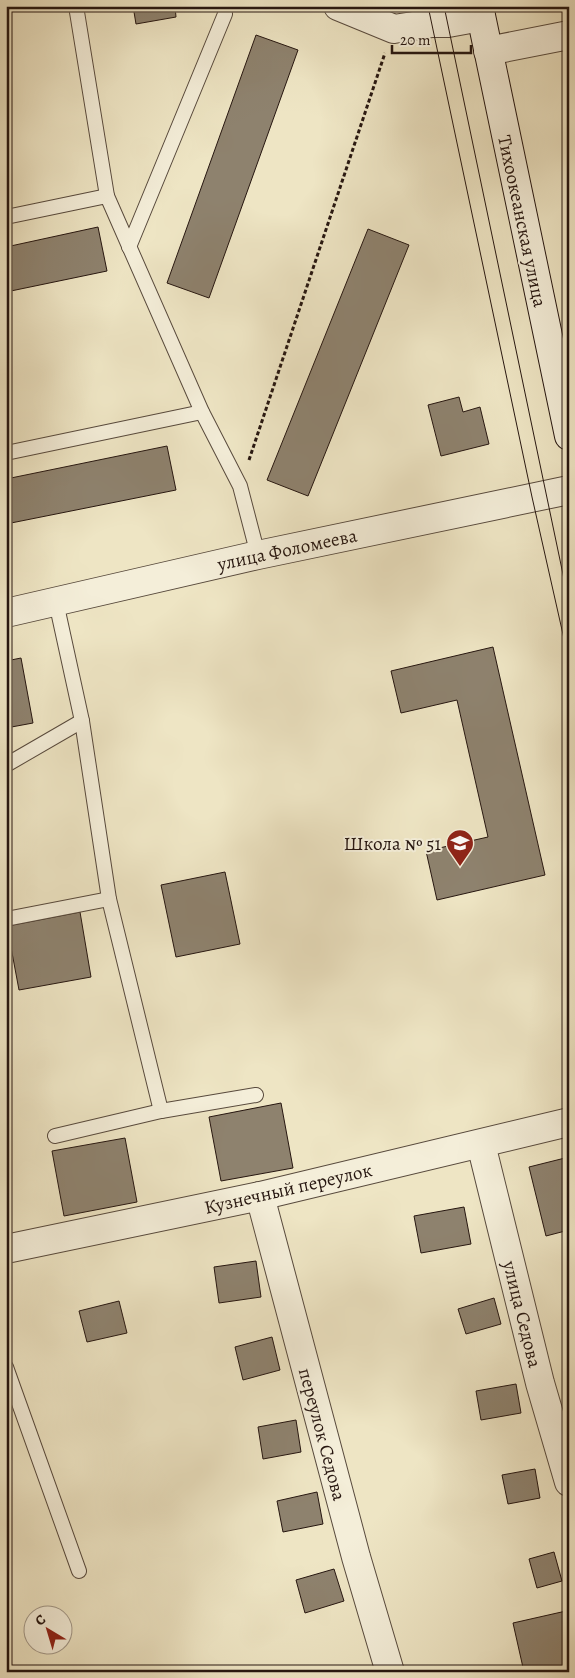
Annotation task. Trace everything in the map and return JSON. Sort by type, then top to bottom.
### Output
[{"type":"street","points":[[338,6],[394,29],[432,23],[448,23],[480,11]]},
{"type":"street","name":"Тихоокеанская улица","points":[[480,11],[569,436]]},
{"type":"street","points":[[488,51],[569,35]]},
{"type":"street","name":"улица Фоломеева","points":[[6,613],[258,555],[569,490]]},
{"type":"street","name":"Кузнечный переулок","points":[[6,1249],[260,1196],[569,1122]]},
{"type":"street","name":"улица Седова","points":[[481,1144],[540,1383],[569,1482]]},
{"type":"street","name":"переулок Седова","points":[[260,1196],[356,1557],[390,1672]]},
{"type":"lane","points":[[76,6],[107,196],[202,412],[240,486],[258,555]]},
{"type":"lane","points":[[129,247],[225,14]]},
{"type":"lane","points":[[6,217],[107,196]]},
{"type":"lane","points":[[6,453],[202,412]]},
{"type":"lane","points":[[56,602],[82,721],[109,898],[161,1112]]},
{"type":"lane","points":[[6,765],[82,721]]},
{"type":"lane","points":[[6,919],[109,898]]},
{"type":"lane","points":[[55,1136],[161,1112],[256,1095]]},
{"type":"lane","points":[[6,1367],[79,1571]]},
{"type":"path","points":[[240,486],[394,29]]},
{"type":"building","points":[[133,6],[175,6],[176,17],[136,24]]},
{"type":"building","points":[[256,35],[298,50],[209,298],[167,283]]},
{"type":"building","points":[[98,227],[107,271],[6,292],[6,247]]},
{"type":"building","points":[[368,229],[409,245],[308,496],[267,480]]},
{"type":"building","points":[[459,397],[463,412],[480,407],[489,444],[441,456],[428,405]]},
{"type":"building","points":[[167,446],[176,490],[6,524],[6,479]]},
{"type":"building","points":[[493,647],[545,875],[437,900],[426,851],[488,837],[457,700],[401,713],[391,671]]},
{"type":"building","points":[[21,658],[33,723],[6,728],[6,661]]},
{"type":"building","points":[[225,872],[240,944],[176,957],[161,885]]},
{"type":"building","points":[[80,912],[91,977],[19,990],[7,926]]},
{"type":"building","points":[[281,1103],[293,1168],[221,1181],[209,1117]]},
{"type":"building","points":[[125,1138],[137,1202],[64,1216],[52,1151]]},
{"type":"building","points":[[569,1157],[569,1230],[546,1236],[529,1167]]},
{"type":"building","points":[[464,1207],[471,1244],[421,1253],[414,1216]]},
{"type":"building","points":[[256,1261],[261,1297],[219,1303],[214,1267]]},
{"type":"building","points":[[494,1298],[501,1324],[466,1334],[458,1309]]},
{"type":"building","points":[[119,1301],[127,1333],[87,1342],[79,1311]]},
{"type":"building","points":[[272,1337],[280,1370],[243,1380],[235,1347]]},
{"type":"building","points":[[516,1384],[521,1413],[481,1420],[476,1391]]},
{"type":"building","points":[[296,1420],[301,1452],[263,1459],[258,1427]]},
{"type":"building","points":[[535,1469],[540,1498],[508,1504],[502,1475]]},
{"type":"building","points":[[317,1492],[323,1524],[283,1532],[277,1501]]},
{"type":"building","points":[[554,1552],[562,1581],[537,1588],[529,1559]]},
{"type":"building","points":[[334,1569],[344,1601],[305,1613],[296,1580]]},
{"type":"building","points":[[566,1611],[569,1623],[569,1672],[524,1672],[513,1623]]},
{"type":"tram line","points":[[428,6],[532,497],[569,661]]},
{"type":"tram line","points":[[444,6],[569,603]]},
{"type":"place","name":"Школа № 51","points":[[460,867]]}]
